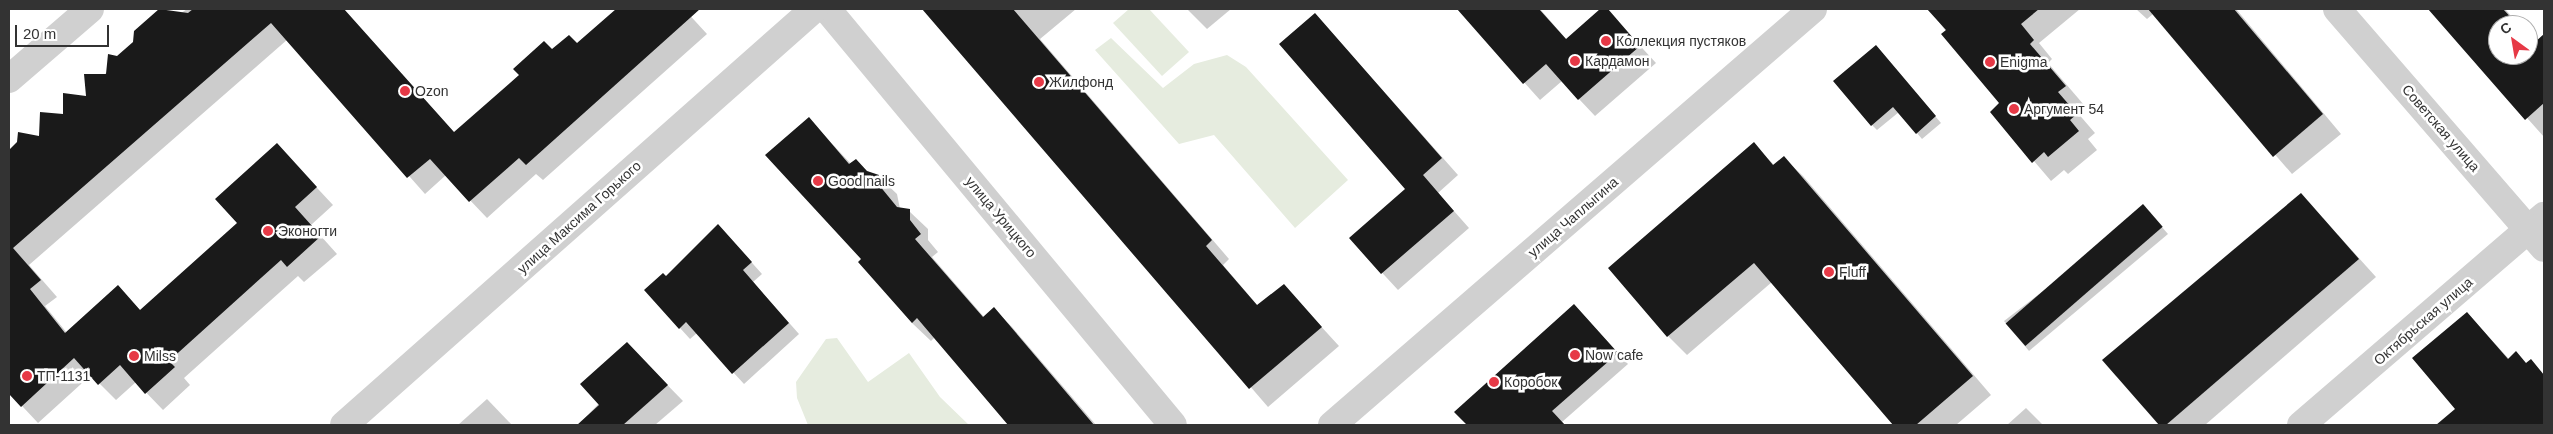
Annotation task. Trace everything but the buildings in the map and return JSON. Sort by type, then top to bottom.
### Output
[{"type":"street","points":[[9,79],[90,9]]},
{"type":"street","name":"улица Максима Горького","points":[[344,425],[814,9]]},
{"type":"street","name":"улица Урицкого","points":[[827,9],[1173,425]]},
{"type":"street","name":"улица Чаплыгина","points":[[1332,425],[1813,9]]},
{"type":"street","name":"Советская улица","points":[[2337,9],[2539,232]]},
{"type":"street","name":"Октябрьская улица","points":[[2301,425],[2539,232]]},
{"type":"shaded area","points":[[1129,9],[1149,9],[1189,52],[1162,76],[1113,23]]},
{"type":"shaded area","points":[[1111,38],[1163,88],[1194,64],[1227,55],[1246,67],[1348,180],[1295,228],[1214,135],[1179,144],[1095,50]]},
{"type":"shaded area","points":[[837,338],[868,382],[909,353],[940,397],[969,425],[808,425],[797,398],[796,382],[826,339]]},
{"type":"place","name":"Коллекция пустяков","points":[[1606,41]]},
{"type":"place","name":"Кардамон","points":[[1575,61]]},
{"type":"place","name":"Enigma","points":[[1990,62]]},
{"type":"place","name":"Жилфонд","points":[[1039,82]]},
{"type":"place","name":"Ozon","points":[[405,91]]},
{"type":"place","name":"Аргумент 54","points":[[2014,109]]},
{"type":"place","name":"Good nails","points":[[818,181]]},
{"type":"place","name":"Эконогти","points":[[268,231]]},
{"type":"place","name":"Fluff","points":[[1829,272]]},
{"type":"place","name":"Now cafe","points":[[1575,355]]},
{"type":"place","name":"Milss","points":[[134,356]]},
{"type":"place","name":"ТП-1131","points":[[27,376]]},
{"type":"place","name":"Коробок","points":[[1494,382]]}]
